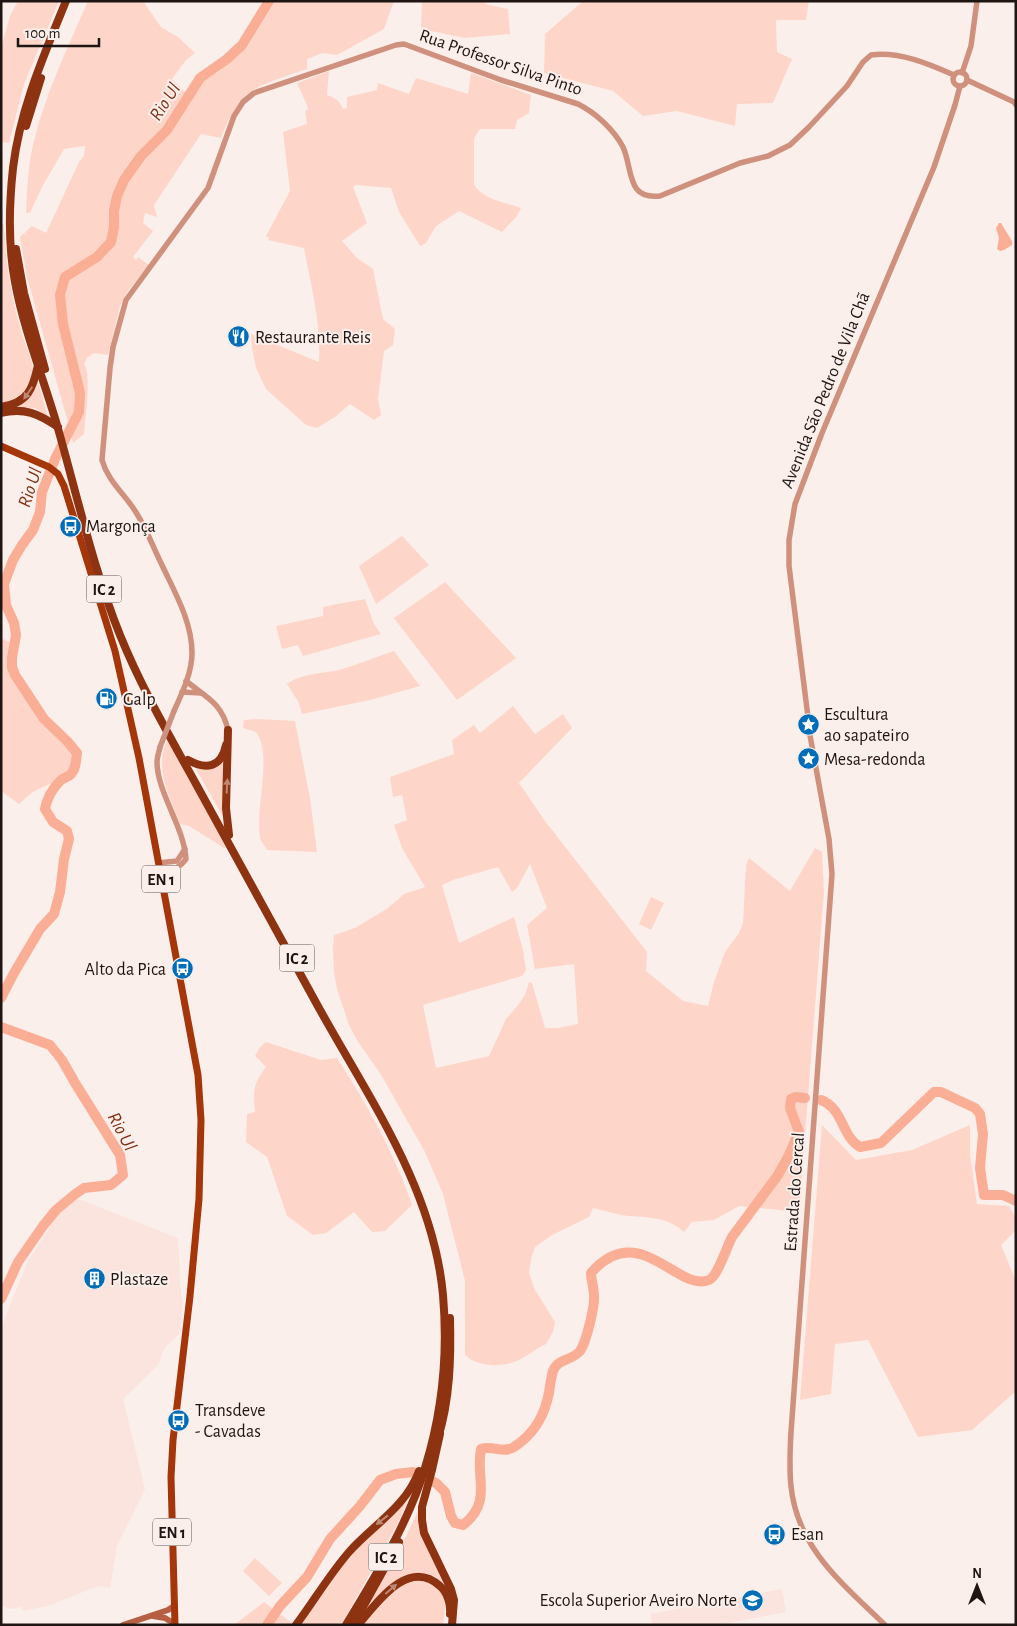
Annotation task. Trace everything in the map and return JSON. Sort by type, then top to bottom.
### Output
[{"type":"highway","name":"IC 2","points":[[60,426],[24,320],[14,279],[11,234],[13,170],[19,134],[31,89],[66,1]]},
{"type":"highway","name":"IC 2","points":[[71,1],[29,113],[18,163],[14,206],[16,250],[24,293],[104,590],[119,632],[156,711],[208,807],[321,1012],[382,1117],[402,1156],[432,1237],[438,1261],[442,1291],[445,1335],[441,1394],[427,1468]]},
{"type":"highway","points":[[1,407],[21,402],[26,397],[32,389],[38,363]]},
{"type":"highway","points":[[1,413],[28,411],[60,426]]},
{"type":"highway","name":"IC 2","points":[[69,461],[122,632],[144,678],[188,760],[406,1154],[433,1226],[446,1279],[450,1336],[448,1385],[441,1428],[412,1514],[391,1558],[353,1625]]},
{"type":"highway","points":[[188,760],[198,766],[207,766],[217,762],[222,757],[228,730]]},
{"type":"highway","points":[[228,730],[226,808],[229,835]]},
{"type":"highway","name":"IC 2","points":[[346,1625],[381,1566],[420,1487]]},
{"type":"highway","points":[[296,1625],[332,1571],[370,1529],[393,1512],[406,1496],[420,1487],[424,1533],[451,1589],[454,1600],[452,1625]]},
{"type":"highway","points":[[358,1625],[394,1586],[407,1579],[420,1576],[433,1580],[444,1589],[450,1611],[447,1625]]},
{"type":"main road","name":"EN 1","points":[[1,446],[41,462],[56,473],[64,486],[115,650],[139,758],[198,1075],[201,1112],[199,1199],[173,1440],[171,1477],[175,1625]]},
{"type":"main road","points":[[123,1625],[152,1616],[174,1606]]},
{"type":"main road","points":[[152,1616],[166,1618],[175,1625]]},
{"type":"street","points":[[962,73],[971,46],[977,1]]},
{"type":"street","name":"Rua Professor Silva Pinto","points":[[186,681],[191,661],[191,638],[179,602],[137,514],[105,472],[102,460],[107,388],[113,347],[126,300],[208,188],[234,116],[244,102],[254,93],[396,45],[404,44],[502,80],[578,104],[588,110],[617,139],[623,149],[633,184],[641,194],[650,197],[660,196],[740,163],[768,156],[790,145],[810,127],[847,86],[863,62],[871,55],[895,56],[923,62],[954,75]]},
{"type":"street","points":[[967,80],[965,84],[960,86],[953,82],[954,75],[958,72],[962,73],[966,76],[967,80],[1015,103]]},
{"type":"street","name":"Avenida São Pedro de Vila Chã","points":[[808,717],[789,566],[789,540],[795,504],[826,424],[934,166],[960,86]]},
{"type":"street","points":[[160,874],[183,864],[186,860],[185,849],[159,778],[157,762],[160,747],[186,681],[220,708],[228,730]]},
{"type":"street","points":[[182,692],[201,693]]},
{"type":"street","points":[[808,717],[812,718],[815,722],[813,728],[809,730],[805,730],[801,724],[804,718],[808,717]]},
{"type":"street","name":"Estrada do Cercal","points":[[809,730],[829,839],[832,874],[791,1432],[791,1488],[801,1527],[816,1554],[826,1568],[885,1625]]},
{"type":"street","points":[[158,864],[177,861],[185,849]]},
{"type":"shaded area","points":[[18,1],[59,1],[24,84],[9,143],[1,142],[1,48],[10,16]]},
{"type":"shaded area","points":[[88,1],[143,1],[161,27],[178,37],[195,53],[186,60],[172,79],[186,93],[164,128],[122,177],[111,209],[112,226],[106,243],[93,256],[63,274],[58,295],[60,315],[78,398],[76,412],[69,426],[27,277],[20,237],[32,226],[46,233],[79,162],[84,156],[85,146],[64,149],[42,187],[30,213],[26,213],[30,159],[39,123],[58,70]]},
{"type":"shaded area","points":[[271,1],[394,1],[384,29],[337,55],[322,53],[307,59],[307,69],[253,90],[236,107],[221,138],[201,134],[154,205],[157,217],[145,213],[143,223],[153,231],[133,257],[136,260],[138,257],[149,265],[127,292],[120,306],[108,355],[94,353],[87,358],[84,364],[88,377],[88,387],[84,434],[73,443],[71,433],[80,412],[81,395],[64,315],[63,290],[67,279],[97,259],[112,243],[116,223],[115,210],[124,183],[133,168],[174,124],[200,79],[226,63],[240,49],[256,27]]},
{"type":"shaded area","points":[[422,1],[487,1],[485,4],[508,9],[510,34],[465,38],[421,29]]},
{"type":"shaded area","points":[[583,1],[809,1],[806,20],[776,20],[777,52],[792,59],[773,103],[737,104],[735,126],[677,111],[643,116],[613,91],[544,73],[545,34]]},
{"type":"shaded area","points":[[329,71],[327,95],[337,100],[343,109],[347,108],[347,97],[377,90],[378,83],[409,94],[416,78],[468,94],[471,73],[531,95],[529,113],[517,120],[515,129],[480,129],[474,138],[474,184],[477,189],[488,197],[521,208],[517,216],[502,232],[459,211],[436,226],[426,243],[420,246],[399,212],[391,188],[356,185],[353,187],[367,223],[342,241],[357,258],[373,269],[383,319],[395,329],[393,345],[384,351],[378,399],[381,415],[374,420],[350,404],[335,417],[317,428],[306,425],[266,389],[256,368],[251,334],[319,362],[317,318],[304,248],[268,240],[269,238],[266,236],[290,191],[283,132],[307,124],[305,111],[308,109],[297,83]]},
{"type":"shaded area","points":[[1,223],[4,225],[6,256],[13,301],[32,364],[33,378],[22,396],[1,404]]},
{"type":"shaded area","points":[[1001,223],[1012,241],[1012,245],[1000,251],[997,249],[999,238],[996,228]]},
{"type":"shaded area","points":[[38,382],[48,417],[35,408],[18,407],[28,399]]},
{"type":"shaded area","points":[[402,536],[429,565],[376,604],[359,566]]},
{"type":"shaded area","points":[[445,582],[516,658],[457,700],[394,618]]},
{"type":"shaded area","points":[[365,599],[374,624],[381,634],[303,656],[298,645],[282,649],[276,626],[323,616],[323,607]]},
{"type":"shaded area","points":[[1,638],[13,644],[10,667],[17,683],[44,723],[75,754],[74,762],[67,774],[33,792],[19,804],[1,791]]},
{"type":"shaded area","points":[[394,651],[420,686],[370,700],[302,714],[298,701],[287,684],[312,674],[353,666]]},
{"type":"shaded area","points":[[513,706],[535,734],[563,714],[572,728],[519,783],[545,821],[647,952],[646,971],[683,1001],[708,1006],[725,952],[739,933],[743,923],[746,865],[749,858],[790,891],[815,848],[822,852],[824,892],[799,1212],[739,1206],[714,1220],[692,1222],[684,1232],[662,1220],[621,1215],[593,1208],[589,1217],[552,1235],[535,1247],[532,1255],[529,1273],[534,1288],[555,1322],[553,1332],[546,1344],[518,1360],[508,1364],[495,1365],[476,1362],[465,1355],[465,1281],[443,1194],[424,1150],[380,1073],[358,1042],[349,1025],[337,989],[333,949],[334,935],[355,928],[388,908],[404,894],[425,887],[402,848],[394,825],[407,820],[402,795],[393,797],[390,777],[454,754],[452,740],[474,725],[480,733]],"holes":[[[530,864],[547,908],[527,925],[535,969],[574,964],[578,1024],[558,1028],[545,1028],[532,983],[529,982],[525,995],[506,1019],[489,1056],[436,1068],[423,1005],[522,976],[526,970],[514,917],[459,943],[442,885],[498,867],[512,892],[517,888]]]},
{"type":"shaded area","points":[[244,720],[295,721],[310,798],[317,852],[267,850],[261,840],[259,825],[263,754],[261,742],[256,732],[243,728]]},
{"type":"shaded area","points":[[168,739],[226,848],[189,826],[180,824],[168,793],[163,771],[162,760]]},
{"type":"shaded area","points":[[226,757],[223,817],[196,769],[207,769]]},
{"type":"shaded area","points":[[651,897],[664,903],[651,930],[639,924]]},
{"type":"shaded area","points":[[266,1042],[321,1060],[337,1058],[348,1075],[388,1147],[412,1205],[385,1231],[372,1232],[354,1212],[326,1233],[313,1235],[287,1216],[267,1157],[246,1142],[247,1114],[255,1112],[255,1088],[266,1067],[255,1056],[260,1047]]},
{"type":"shaded area","points":[[822,1125],[856,1160],[912,1150],[970,1125],[970,1155],[977,1204],[1009,1206],[1016,1218],[1016,1230],[1001,1245],[1016,1281],[1016,1391],[972,1430],[918,1437],[868,1340],[835,1344],[831,1394],[800,1400]]},
{"type":"shaded area","points":[[76,1198],[178,1238],[183,1304],[179,1334],[165,1347],[158,1365],[123,1399],[145,1489],[117,1546],[110,1588],[98,1586],[48,1606],[23,1611],[21,1607],[11,1609],[1,1606],[1,1328],[28,1261],[59,1213]]},
{"type":"shaded area","points":[[409,1496],[400,1519],[341,1625],[300,1625],[355,1548]]},
{"type":"shaded area","points":[[419,1509],[444,1584],[431,1575],[411,1574],[393,1584],[363,1613],[398,1553]]},
{"type":"shaded area","points":[[255,1558],[282,1583],[269,1596],[243,1571]]},
{"type":"shaded area","points":[[413,1580],[430,1584],[441,1593],[445,1607],[442,1625],[363,1625],[391,1593]]},
{"type":"shaded area","name":"Escola Superior Aveiro Norte","points":[[782,1589],[786,1612],[718,1625],[653,1625],[650,1614]]},
{"type":"shaded area","points":[[264,1602],[292,1623],[290,1625],[234,1625]]},
{"type":"waterway","name":"Rio Ul","points":[[1,998],[40,929],[54,914],[60,892],[64,859],[69,839],[67,831],[53,822],[45,809],[48,798],[54,788],[73,771],[77,753],[44,719],[15,675],[12,667],[12,658],[16,635],[14,623],[6,605],[4,584],[13,560],[33,530],[40,512],[42,492],[55,459],[79,412],[80,393],[63,324],[60,295],[65,277],[97,257],[111,242],[117,196],[124,180],[141,156],[167,130],[200,78],[227,59],[242,45],[269,1]]},
{"type":"waterway","name":"Rio Ul","points":[[1,1027],[50,1045],[62,1060],[120,1155],[123,1175],[111,1185],[84,1188],[56,1210],[18,1262],[1,1299]]},
{"type":"waterway","points":[[821,1100],[834,1110],[849,1136],[860,1147],[881,1143],[934,1092],[941,1092],[975,1108],[980,1114],[983,1134],[980,1168],[984,1195],[1003,1195],[1016,1201]]},
{"type":"waterway","points":[[267,1625],[280,1606],[307,1577],[330,1539],[360,1506],[380,1480],[396,1474],[413,1472],[436,1483],[445,1492],[451,1516],[455,1523],[463,1525],[478,1507],[481,1489],[481,1449],[506,1450],[514,1447],[526,1438],[542,1415],[555,1367],[580,1351],[590,1324],[594,1301],[591,1273],[609,1258],[625,1253],[641,1254],[684,1277],[697,1281],[709,1280],[716,1273],[732,1237],[778,1175],[788,1157],[799,1132],[790,1108],[791,1099],[796,1097],[805,1098]]},
{"type":"place","name":"Restaurante Reis","points":[[239,337]]},
{"type":"place","name":"Margonça","points":[[70,526]]},
{"type":"place","name":"Galp","points":[[107,699]]},
{"type":"place","name":"Escultura ao sapateiro","points":[[808,724]]},
{"type":"place","name":"Mesa-redonda","points":[[808,759]]},
{"type":"place","name":"Alto da Pica","points":[[182,969]]},
{"type":"place","name":"Plastaze","points":[[94,1279]]},
{"type":"place","name":"Transdeve - Cavadas","points":[[179,1420]]},
{"type":"place","name":"Esan","points":[[775,1534]]},
{"type":"place","name":"Escola Superior Aveiro Norte","points":[[753,1600]]}]
